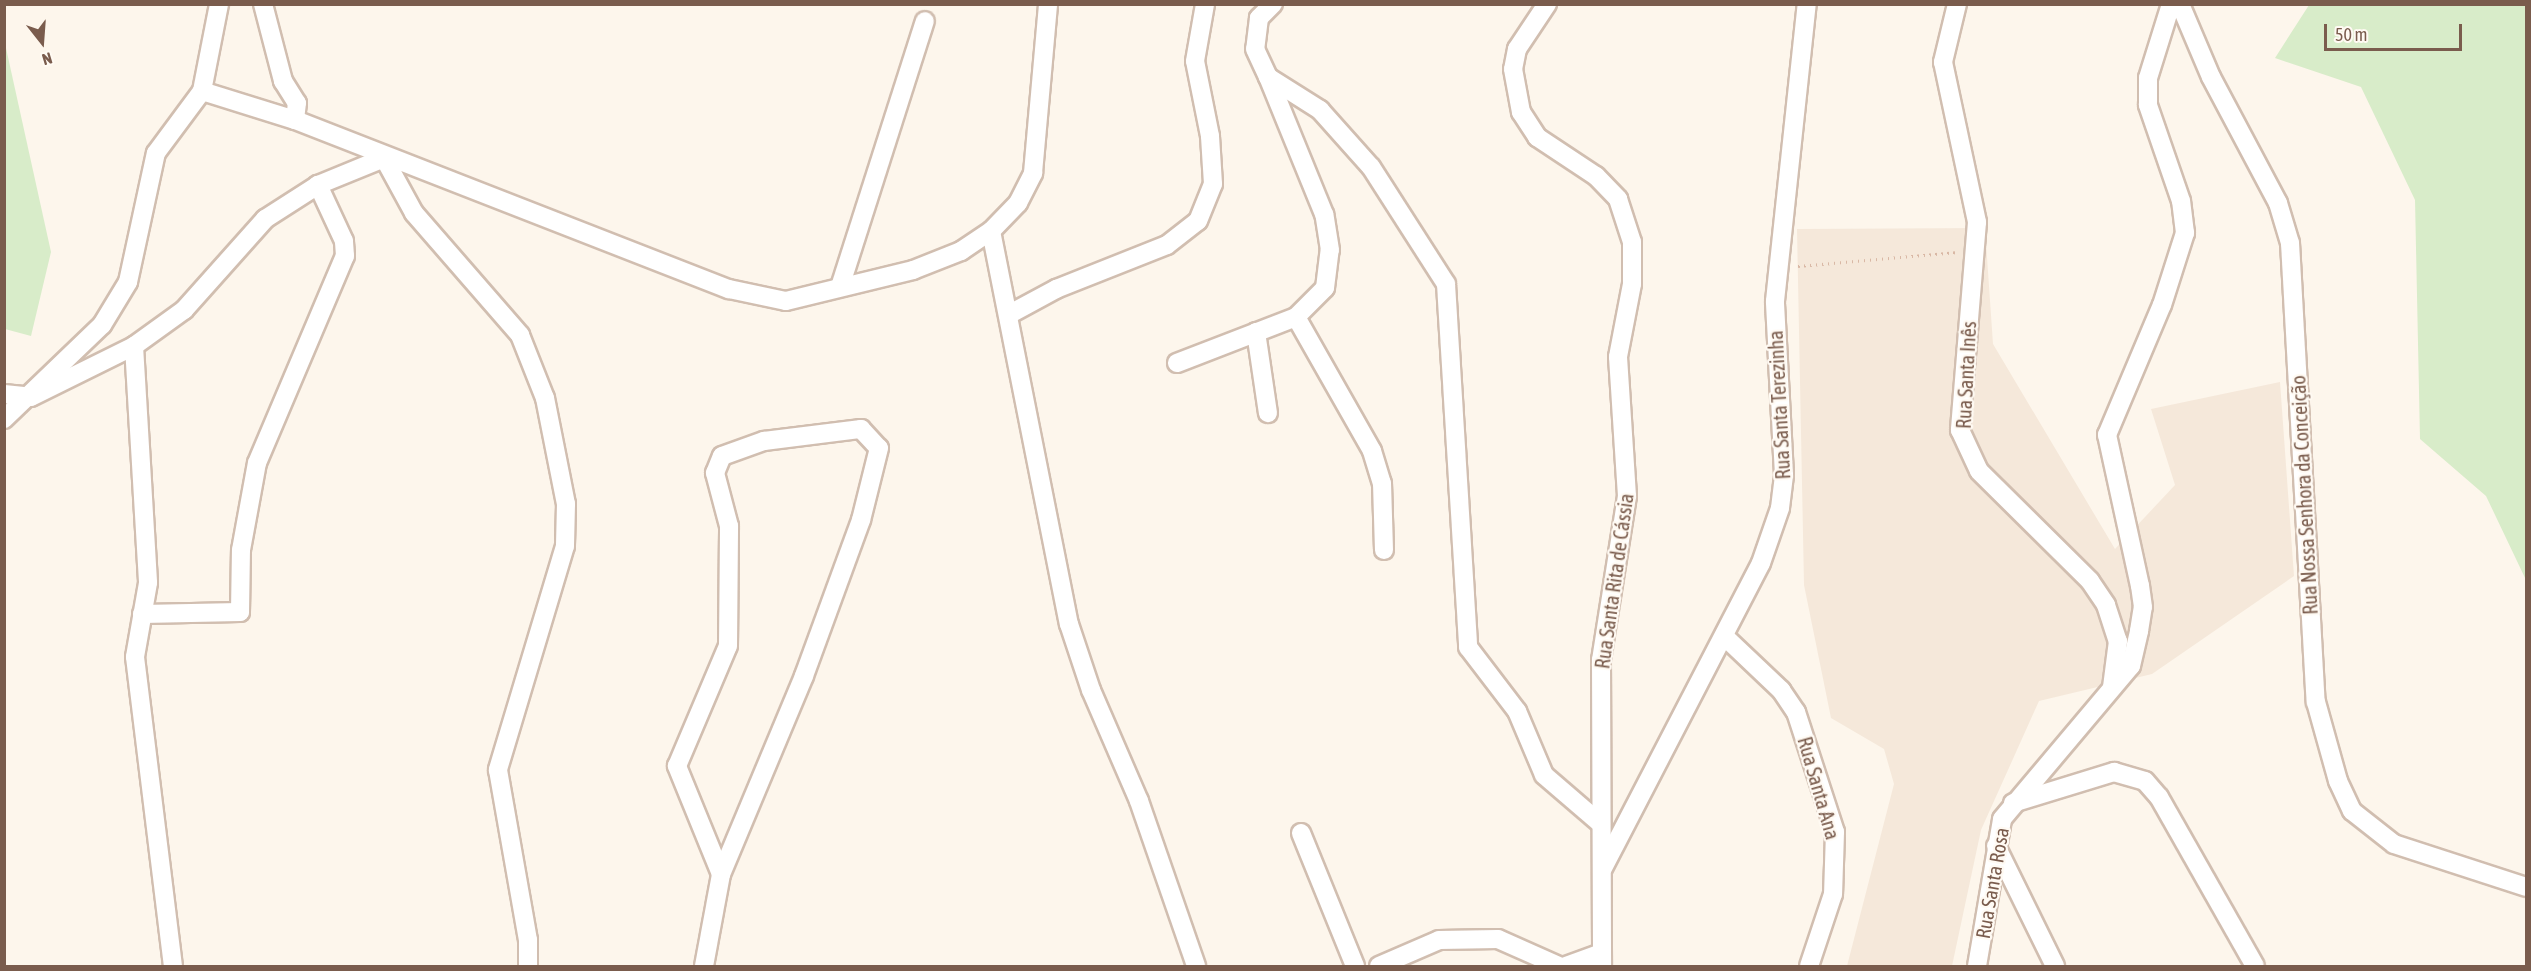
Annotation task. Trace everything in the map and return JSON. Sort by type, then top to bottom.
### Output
[{"type":"street","points":[[4,419],[31,397],[102,325],[128,282],[156,153],[202,91],[219,4]]},
{"type":"street","points":[[263,4],[283,81],[297,103],[295,120]]},
{"type":"street","points":[[202,91],[295,120],[384,158],[729,289],[786,301],[913,270],[961,251],[991,231],[1018,203],[1033,173],[1048,4]]},
{"type":"street","points":[[1008,315],[1056,289],[1167,245],[1198,221],[1213,184],[1210,136],[1195,61],[1205,4]]},
{"type":"street","points":[[1177,363],[1296,316],[1324,288],[1330,250],[1324,214],[1255,49],[1259,18],[1273,4]]},
{"type":"street","name":"Rua Santa Rita de Cássia","points":[[1547,4],[1517,49],[1513,69],[1521,112],[1537,137],[1596,176],[1618,199],[1632,242],[1632,284],[1618,357],[1627,496],[1600,660],[1602,960]]},
{"type":"street","name":"Rua Santa Terezinha","points":[[1601,872],[1761,563],[1781,501],[1784,475],[1775,340],[1780,267],[1807,4]]},
{"type":"street","name":"Rua Santa Inês","points":[[1957,4],[1943,62],[1977,222],[1959,407],[1966,451],[1979,471],[2090,581],[2106,605],[2118,641],[2111,692]]},
{"type":"street","name":"Rua Santa Rosa","points":[[1977,966],[1995,844],[2013,803],[2111,692],[2131,666],[2143,607],[2106,435],[2162,305],[2185,233],[2181,201],[2148,105],[2148,78],[2171,4]]},
{"type":"street","name":"Rua Nossa Senhora da Conceição","points":[[2180,4],[2211,77],[2278,203],[2290,243],[2316,702],[2338,782],[2352,811],[2394,844],[2526,887]]},
{"type":"street","points":[[840,287],[925,21]]},
{"type":"street","points":[[1268,77],[1320,110],[1371,167],[1446,284],[1468,647],[1517,711],[1544,775],[1601,824]]},
{"type":"street","points":[[4,394],[31,397],[134,346],[184,310],[245,247],[265,219],[318,185],[384,158]]},
{"type":"street","points":[[384,158],[414,213],[520,335],[545,398],[566,504],[565,546],[498,770],[528,940],[528,966]]},
{"type":"street","points":[[142,614],[240,612],[241,550],[257,463],[345,256],[344,241],[318,185]]},
{"type":"street","points":[[991,231],[1068,624],[1091,690],[1139,801],[1196,966]]},
{"type":"street","points":[[1296,316],[1372,451],[1382,483],[1384,550]]},
{"type":"street","points":[[1256,332],[1268,413]]},
{"type":"street","points":[[134,346],[148,584],[135,657],[173,966]]},
{"type":"street","points":[[704,966],[721,874],[804,676],[861,520],[879,448],[861,429],[764,441],[722,456],[715,473],[729,526],[728,646],[677,766],[721,874]]},
{"type":"street","name":"Rua Santa Ana","points":[[1724,636],[1781,690],[1796,712],[1834,832],[1833,894],[1809,966]]},
{"type":"street","points":[[2013,803],[2114,772],[2145,781],[2160,797],[2255,966]]},
{"type":"street","points":[[1301,833],[1355,966]]},
{"type":"street","points":[[1995,844],[2055,966]]},
{"type":"street","points":[[1379,966],[1438,940],[1498,939],[1559,966]]},
{"type":"street","points":[[1566,966],[1602,960]]},
{"type":"path","points":[[1780,267],[1975,250]]},
{"type":"shaded area","points":[[1985,228],[1993,344],[2115,549],[2175,485],[2151,409],[2280,382],[2294,576],[2152,674],[2039,701],[1981,830],[1952,966],[1847,966],[1894,784],[1884,749],[1831,718],[1804,585],[1797,229]]},
{"type":"green space","points":[[2309,5],[2526,5],[2526,580],[2486,496],[2420,439],[2415,200],[2361,87],[2275,58]]},
{"type":"green space","points":[[4,39],[51,252],[31,336],[5,329]]}]
